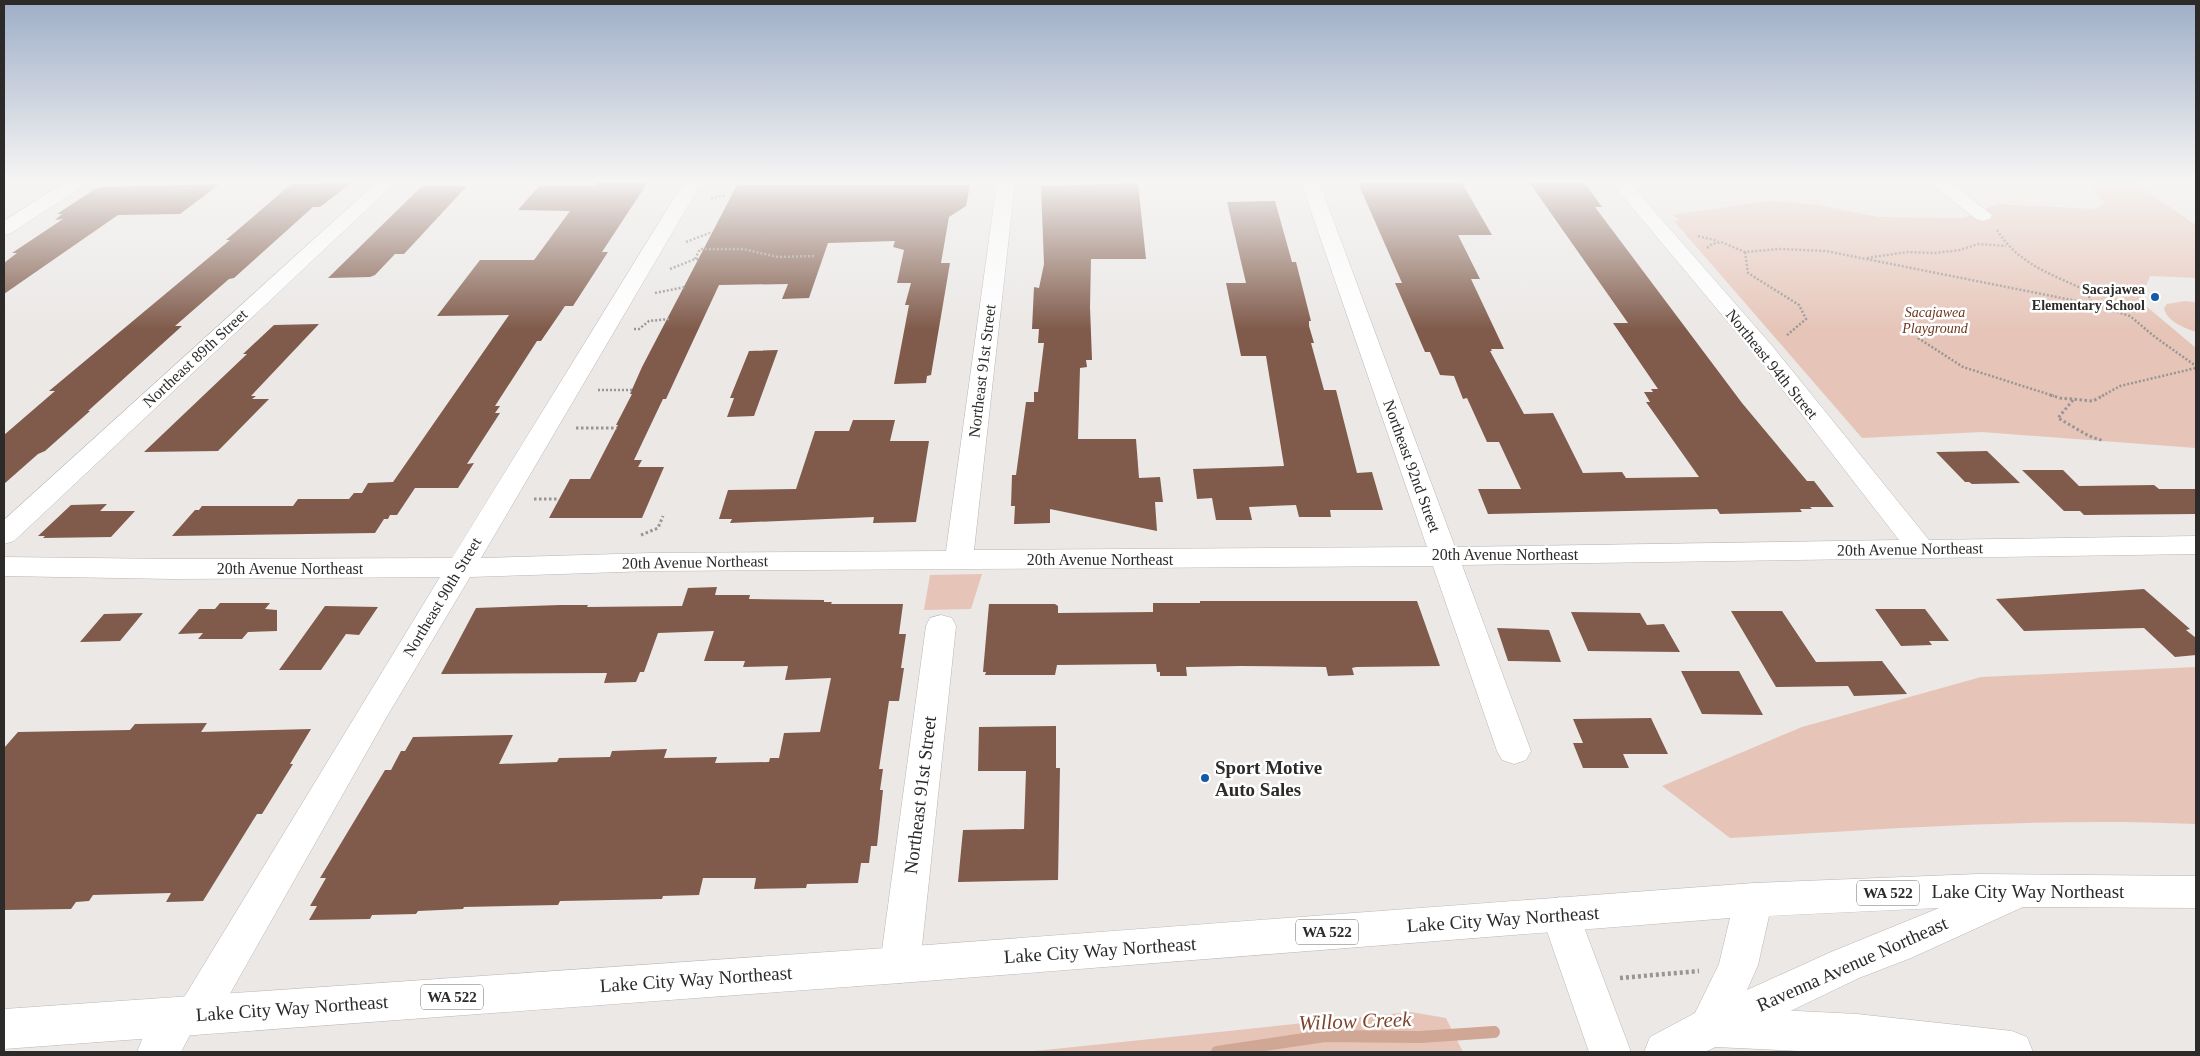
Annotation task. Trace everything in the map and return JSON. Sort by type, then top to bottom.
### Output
[{"type":"street","name":"Northeast 89th Street","points":[[4,535],[334,231]]},
{"type":"street","name":"Northeast 90th Street","points":[[158,1052],[187,1016],[663,231]]},
{"type":"street","name":"Northeast 91st Street","points":[[959,560],[1000,231]]},
{"type":"street","name":"Northeast 92nd Street","points":[[1328,231],[1514,751]]},
{"type":"street","name":"Northeast 94th Street","points":[[1661,231],[1766,353],[1921,549]]},
{"type":"street","name":"20th Avenue Northeast","points":[[4,566],[173,568],[460,567],[651,562],[1367,557],[1443,554],[2196,545]]},
{"type":"street","name":"Northeast 91st Street","points":[[900,965],[941,626]]},
{"type":"street","name":"Lake City Way Northeast","points":[[4,1029],[900,965],[1754,900],[2022,889],[2196,892]]},
{"type":"street","name":"Ravenna Avenue Northeast","points":[[1666,1052],[1710,1027],[1845,965],[1897,945],[2022,889]]},
{"type":"street","points":[[1710,1027],[1738,965],[1754,900]]},
{"type":"street","points":[[1560,914],[1610,1052]]},
{"type":"street","name":"Ravenna Avenue Northeast","points":[[1710,1027],[1857,1034],[2012,1052]]},
{"type":"path","points":[[1998,231],[2007,246],[2030,264],[2087,290],[2092,304]]},
{"type":"path","points":[[683,242],[712,232]]},
{"type":"path","points":[[1677,250],[1708,248],[1712,244],[1721,242],[1745,252],[1779,249],[1826,251],[2092,304],[2130,316],[2196,367]]},
{"type":"path","points":[[1864,258],[1907,252],[1935,253],[1960,250],[1978,244],[2007,246]]},
{"type":"path","points":[[695,259],[700,249],[743,249],[778,257],[815,256]]},
{"type":"path","points":[[1745,252],[1748,273],[1799,305],[1806,319],[1766,353]]},
{"type":"path","points":[[665,269],[672,269],[695,259],[700,259]]},
{"type":"path","points":[[652,294],[685,287]]},
{"type":"path","points":[[628,329],[639,329],[649,321],[669,319]]},
{"type":"path","points":[[1918,338],[1963,367],[2060,398],[2093,401],[2120,386],[2196,367]]},
{"type":"path","points":[[589,390],[632,390]]},
{"type":"path","points":[[2073,399],[2058,418],[2090,436],[2104,441]]},
{"type":"path","points":[[572,428],[617,428]]},
{"type":"path","points":[[534,499],[557,499]]},
{"type":"path","points":[[640,536],[658,528],[663,516]]},
{"type":"path","points":[[1615,979],[1708,970]]},
{"type":"green space","name":"Sacajawea Playground","points":[[1683,231],[2196,231],[2196,278],[2150,276],[2140,301],[2196,348],[2196,448],[1982,432],[1862,438]]},
{"type":"green space","points":[[2185,301],[2196,302],[2196,332],[2173,321],[2164,308],[2167,304]]},
{"type":"green space","points":[[982,574],[971,609],[924,610],[930,575]]},
{"type":"green space","points":[[2196,667],[2196,824],[2138,822],[2021,823],[1730,838],[1662,786],[1802,727],[1981,677]]},
{"type":"green space","points":[[1411,1012],[1446,1018],[1463,1052],[1025,1052]]},
{"type":"building","points":[[45,231],[95,231],[4,294],[4,263],[17,253],[12,253]]},
{"type":"building","points":[[236,231],[286,231],[234,278],[229,279],[175,326],[182,326],[45,451],[38,454],[4,484],[4,435],[55,391],[49,391],[230,240],[226,240]]},
{"type":"building","points":[[376,231],[425,231],[404,254],[395,254],[375,275],[370,277],[328,278]]},
{"type":"building","points":[[555,231],[616,231],[602,252],[608,252],[573,306],[565,306],[541,341],[537,341],[495,406],[500,406],[495,413],[500,413],[467,464],[474,463],[458,488],[415,488],[397,515],[390,515],[388,519],[384,519],[375,533],[172,536],[195,510],[199,510],[202,506],[293,506],[298,499],[349,499],[354,493],[362,493],[368,483],[393,482],[509,315],[437,316],[480,260],[534,260]]},
{"type":"building","points":[[713,231],[947,231],[941,263],[950,263],[931,375],[927,376],[926,383],[894,384],[909,305],[905,305],[911,283],[897,283],[904,250],[893,247],[895,241],[828,243],[809,298],[782,299],[788,284],[719,285],[666,399],[663,399],[634,460],[642,460],[638,467],[664,467],[642,518],[549,518],[570,479],[590,479],[618,425],[616,425],[632,394],[630,394],[642,367]]},
{"type":"building","points":[[1043,231],[1143,231],[1146,259],[1091,259],[1092,360],[1086,360],[1087,367],[1080,368],[1078,439],[1136,439],[1139,478],[1160,477],[1163,502],[1155,502],[1157,531],[1050,509],[1050,523],[1014,524],[1015,506],[1011,506],[1012,475],[1016,475],[1026,402],[1034,402],[1034,392],[1038,392],[1044,343],[1038,343],[1039,329],[1032,329],[1034,287],[1039,288],[1044,264]]},
{"type":"building","points":[[1234,231],[1283,231],[1292,262],[1296,262],[1311,321],[1309,321],[1309,326],[1314,343],[1311,343],[1324,390],[1336,390],[1357,473],[1372,472],[1383,510],[1330,510],[1331,517],[1299,517],[1296,505],[1249,507],[1252,520],[1216,520],[1212,498],[1197,499],[1193,469],[1284,466],[1266,356],[1241,356],[1226,283],[1246,283]]},
{"type":"building","points":[[1379,231],[1490,231],[1492,235],[1458,235],[1480,279],[1471,279],[1504,349],[1491,349],[1492,351],[1490,351],[1524,414],[1553,413],[1583,473],[1622,472],[1626,478],[1699,477],[1646,402],[1650,402],[1644,392],[1653,392],[1651,389],[1658,389],[1613,323],[1628,323],[1564,231],[1613,231],[1742,403],[1807,481],[1814,481],[1834,507],[1810,507],[1812,509],[1800,509],[1802,512],[1720,514],[1717,509],[1488,514],[1478,489],[1521,489],[1499,442],[1487,442],[1467,398],[1463,399],[1454,376],[1440,375],[1430,352],[1425,352],[1395,283],[1402,283]]},
{"type":"building","points":[[319,324],[251,396],[256,396],[252,399],[269,399],[218,451],[144,452],[247,354],[243,354],[274,325]]},
{"type":"building","points":[[778,350],[754,416],[727,417],[734,398],[730,398],[749,351]]},
{"type":"building","points":[[853,420],[895,420],[890,441],[929,441],[916,522],[873,523],[874,517],[730,523],[732,519],[719,519],[728,490],[796,489],[815,431],[849,431]]},
{"type":"building","points":[[1987,451],[2020,483],[1972,484],[1965,482],[1936,452]]},
{"type":"building","points":[[2022,470],[2063,470],[2079,486],[2154,485],[2159,489],[2196,489],[2196,514],[2084,515],[2080,511],[2064,511]]},
{"type":"building","points":[[107,504],[100,511],[135,511],[111,537],[43,538],[45,536],[38,536],[71,505]]},
{"type":"building","points":[[717,587],[715,595],[750,595],[749,599],[824,600],[824,602],[832,602],[831,604],[903,604],[899,634],[906,634],[901,668],[904,668],[899,701],[889,701],[879,769],[883,769],[880,790],[883,790],[877,846],[871,846],[869,863],[861,863],[858,883],[807,884],[806,888],[754,889],[756,878],[703,878],[699,895],[663,896],[662,899],[560,901],[558,905],[464,907],[463,909],[418,911],[416,914],[372,915],[370,919],[309,920],[317,906],[310,906],[326,878],[320,878],[385,770],[391,770],[401,751],[405,751],[413,737],[513,735],[499,764],[557,762],[559,758],[610,757],[612,751],[667,749],[664,758],[717,757],[715,763],[769,762],[770,758],[779,758],[784,733],[820,732],[831,678],[785,680],[788,666],[743,667],[745,661],[704,661],[714,631],[658,633],[644,672],[640,672],[636,682],[604,683],[607,673],[441,674],[476,608],[560,605],[588,605],[587,607],[682,606],[688,588]]},
{"type":"building","points":[[2144,589],[2190,629],[2186,630],[2196,638],[2196,655],[2175,657],[2144,628],[2024,631],[1996,599]]},
{"type":"building","points":[[1200,601],[1417,601],[1440,666],[1356,667],[1352,668],[1354,675],[1328,676],[1326,667],[1241,666],[1186,667],[1187,676],[1160,676],[1160,672],[1157,672],[1156,664],[1057,665],[1055,675],[985,675],[986,672],[983,672],[989,604],[1055,604],[1058,606],[1058,613],[1153,612],[1153,603],[1200,603]]},
{"type":"building","points":[[220,603],[270,603],[265,609],[277,610],[277,631],[248,632],[242,639],[198,639],[203,633],[178,634],[199,609],[215,609]]},
{"type":"building","points":[[325,606],[378,607],[359,635],[346,634],[321,670],[279,670]]},
{"type":"building","points":[[1875,609],[1925,609],[1949,641],[1929,641],[1932,645],[1901,646]]},
{"type":"building","points":[[1731,611],[1782,611],[1816,662],[1882,661],[1907,694],[1854,696],[1848,686],[1776,687]]},
{"type":"building","points":[[1571,612],[1640,613],[1647,625],[1664,624],[1680,652],[1588,651]]},
{"type":"building","points":[[143,613],[120,641],[80,642],[104,614]]},
{"type":"building","points":[[1497,628],[1549,630],[1561,662],[1508,661]]},
{"type":"building","points":[[1681,671],[1739,671],[1763,715],[1702,714]]},
{"type":"building","points":[[1651,718],[1668,754],[1623,754],[1629,768],[1583,768],[1573,743],[1583,743],[1573,719]]},
{"type":"building","points":[[207,723],[201,732],[311,729],[290,764],[293,764],[262,814],[257,814],[203,901],[166,902],[171,893],[93,895],[89,901],[76,902],[71,909],[4,910],[4,748],[18,732],[130,730],[135,724]]},
{"type":"building","points":[[1056,726],[1056,768],[1060,768],[1058,880],[958,882],[963,830],[1024,829],[1026,771],[978,771],[979,727]]},
{"type":"waterway","name":"Willow Creek","points":[[1217,1052],[1325,1036],[1420,1037],[1494,1032]]},
{"type":"place","name":"Sacajawea Elementary School","points":[[2155,297]]},
{"type":"place","name":"Sport Motive Auto Sales","points":[[1205,778]]}]
